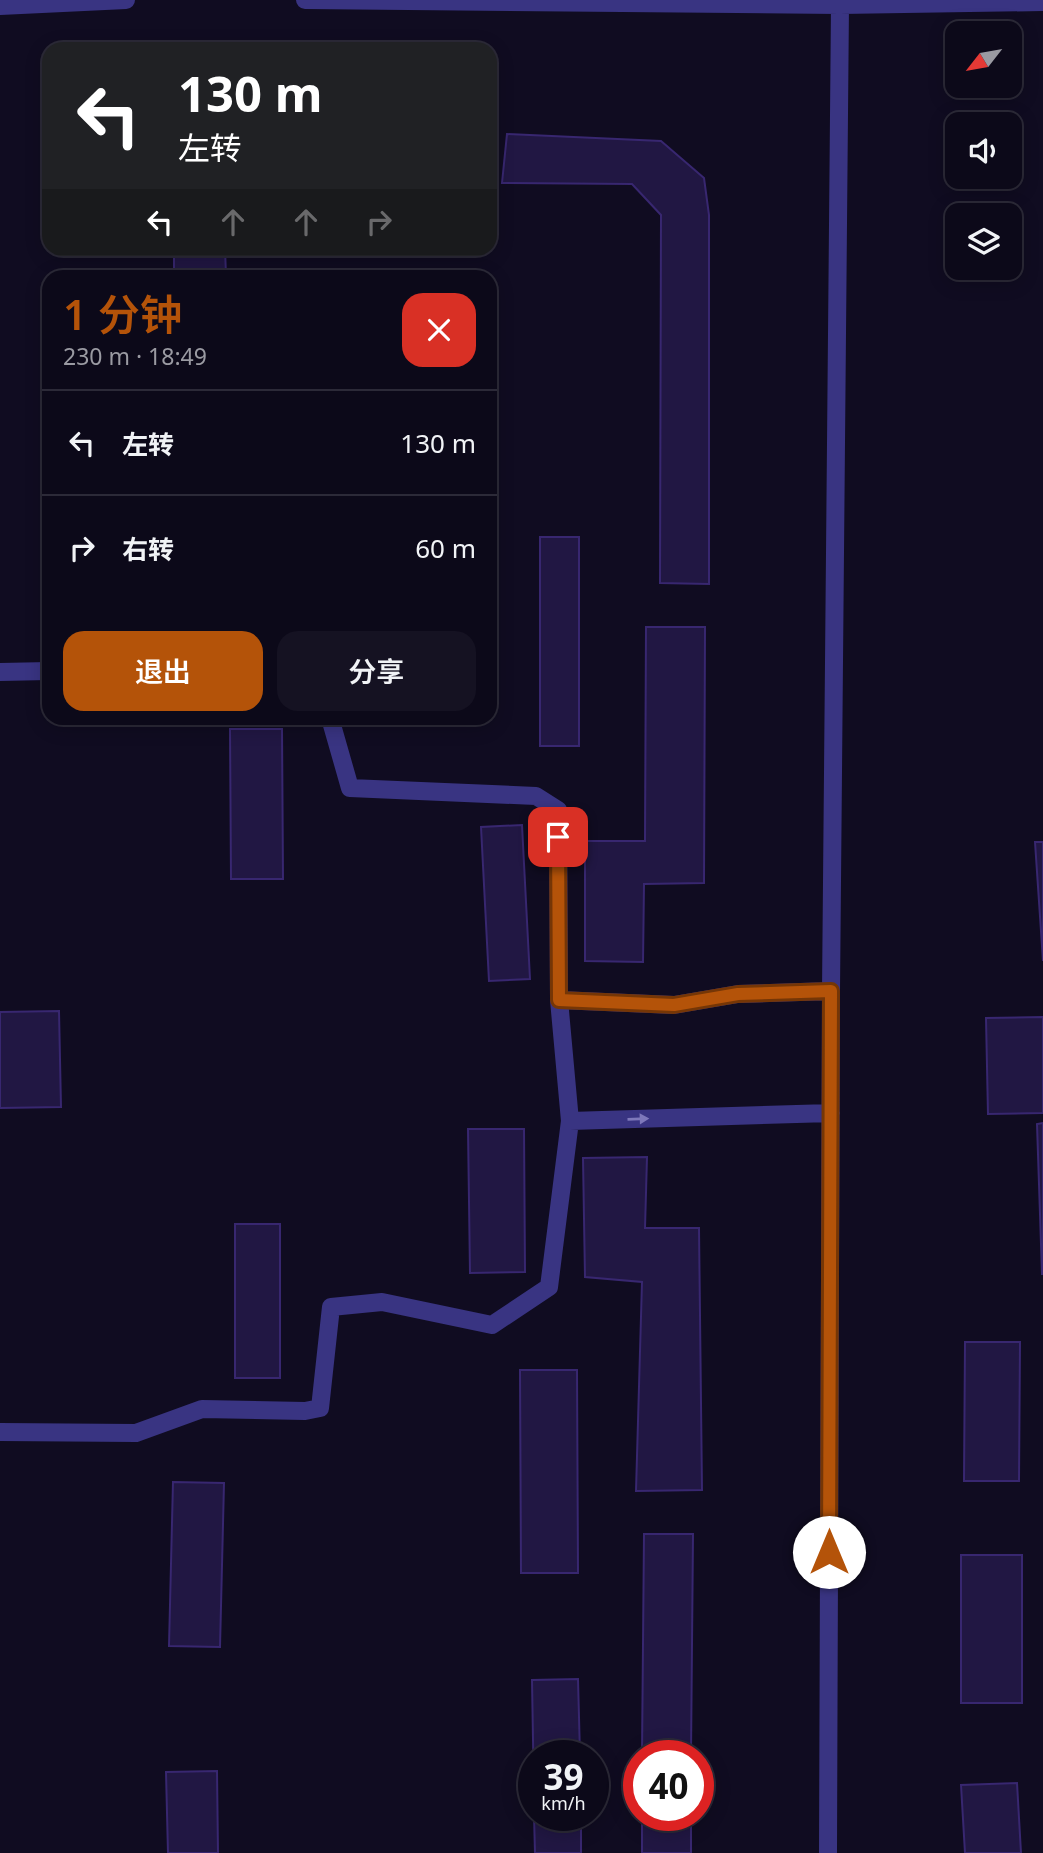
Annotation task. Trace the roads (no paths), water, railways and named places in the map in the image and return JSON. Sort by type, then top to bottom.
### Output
[{"type":"street","points":[[0,6],[126,0]]},
{"type":"street","points":[[305,0],[840,5],[1043,2]]},
{"type":"street","points":[[828,1853],[831,991],[840,5]]},
{"type":"street","points":[[0,672],[42,671]]},
{"type":"street","points":[[0,1432],[136,1433],[202,1409],[305,1411],[320,1408],[331,1307],[382,1302],[492,1325],[549,1287],[570,1121],[559,1000],[558,810],[536,796],[350,788],[332,725]]},
{"type":"street","points":[[559,1000],[674,1005],[738,994],[831,991]]},
{"type":"street","points":[[570,1121],[831,1113]]}]
